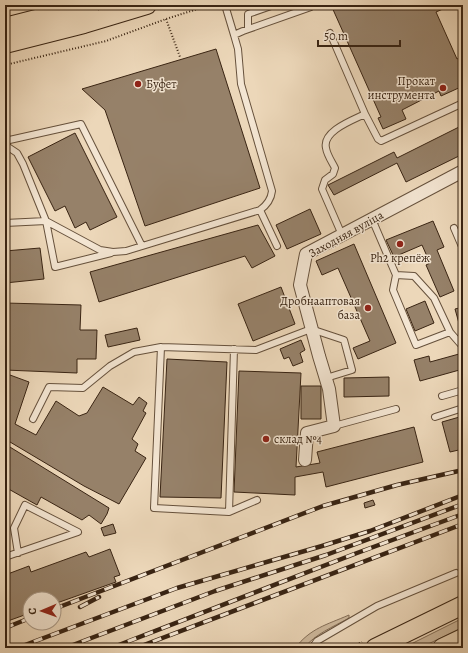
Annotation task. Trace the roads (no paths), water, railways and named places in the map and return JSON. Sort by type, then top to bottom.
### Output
[{"type":"main road","points":[[5,27],[91,5]]},
{"type":"main road","points":[[5,44],[84,24],[147,5]]},
{"type":"main road","points":[[375,648],[463,605]]},
{"type":"main road","points":[[442,648],[463,638]]},
{"type":"street","name":"Заходняя вуліца","points":[[334,426],[329,389],[300,286],[306,254],[463,171]]},
{"type":"street","points":[[305,460],[307,433],[334,426]]},
{"type":"lane","points":[[5,145],[16,153],[23,164],[46,222],[55,267],[113,252],[126,251],[260,210],[267,205],[271,198],[272,191],[241,84],[238,49],[225,5]]},
{"type":"lane","points":[[248,29],[248,14],[274,5]]},
{"type":"lane","points":[[234,35],[312,7],[311,5]]},
{"type":"lane","points":[[330,33],[365,114],[378,139],[381,141],[463,103]]},
{"type":"lane","points":[[342,235],[322,189],[325,180],[333,174],[335,168],[326,147],[326,140],[332,131],[365,114]]},
{"type":"lane","points":[[5,141],[81,124],[142,246]]},
{"type":"lane","points":[[260,210],[277,246]]},
{"type":"lane","points":[[372,219],[396,275],[394,290],[416,345],[450,332]]},
{"type":"lane","points":[[5,222],[46,222],[100,250],[113,252]]},
{"type":"lane","points":[[454,228],[463,249]]},
{"type":"lane","points":[[396,275],[414,276],[434,298],[450,332],[463,347]]},
{"type":"lane","points":[[33,419],[49,387],[83,388],[110,366],[134,352],[161,347],[256,350],[311,329],[344,340],[352,370],[326,378]]},
{"type":"lane","points":[[161,347],[154,508],[229,512],[257,500]]},
{"type":"lane","points":[[229,512],[234,349]]},
{"type":"lane","points":[[442,396],[463,390]]},
{"type":"lane","points":[[435,417],[463,408]]},
{"type":"lane","points":[[334,426],[396,409]]},
{"type":"lane","points":[[5,557],[18,553],[78,532],[25,505],[14,528],[18,553]]},
{"type":"lane","points":[[312,648],[317,641],[377,606],[456,573]]},
{"type":"railway","points":[[62,606],[323,506],[397,485],[463,470]]},
{"type":"railway","points":[[17,648],[177,588],[370,531],[463,495]]},
{"type":"railway","points":[[65,648],[215,591],[326,555],[463,504]]},
{"type":"railway","points":[[111,648],[357,553],[463,514]]},
{"type":"railway","points":[[136,648],[463,524]]},
{"type":"railway","points":[[80,607],[99,597]]},
{"type":"railway","points":[[5,628],[22,621]]},
{"type":"place","name":"Буфет","points":[[138,84]]},
{"type":"place","name":"Прокат инструмента","points":[[443,88]]},
{"type":"place","name":"Ph2 крепёж","points":[[400,244]]},
{"type":"place","name":"Дробнааптовая база","points":[[368,308]]},
{"type":"place","name":"склад №4","points":[[266,439]]}]
